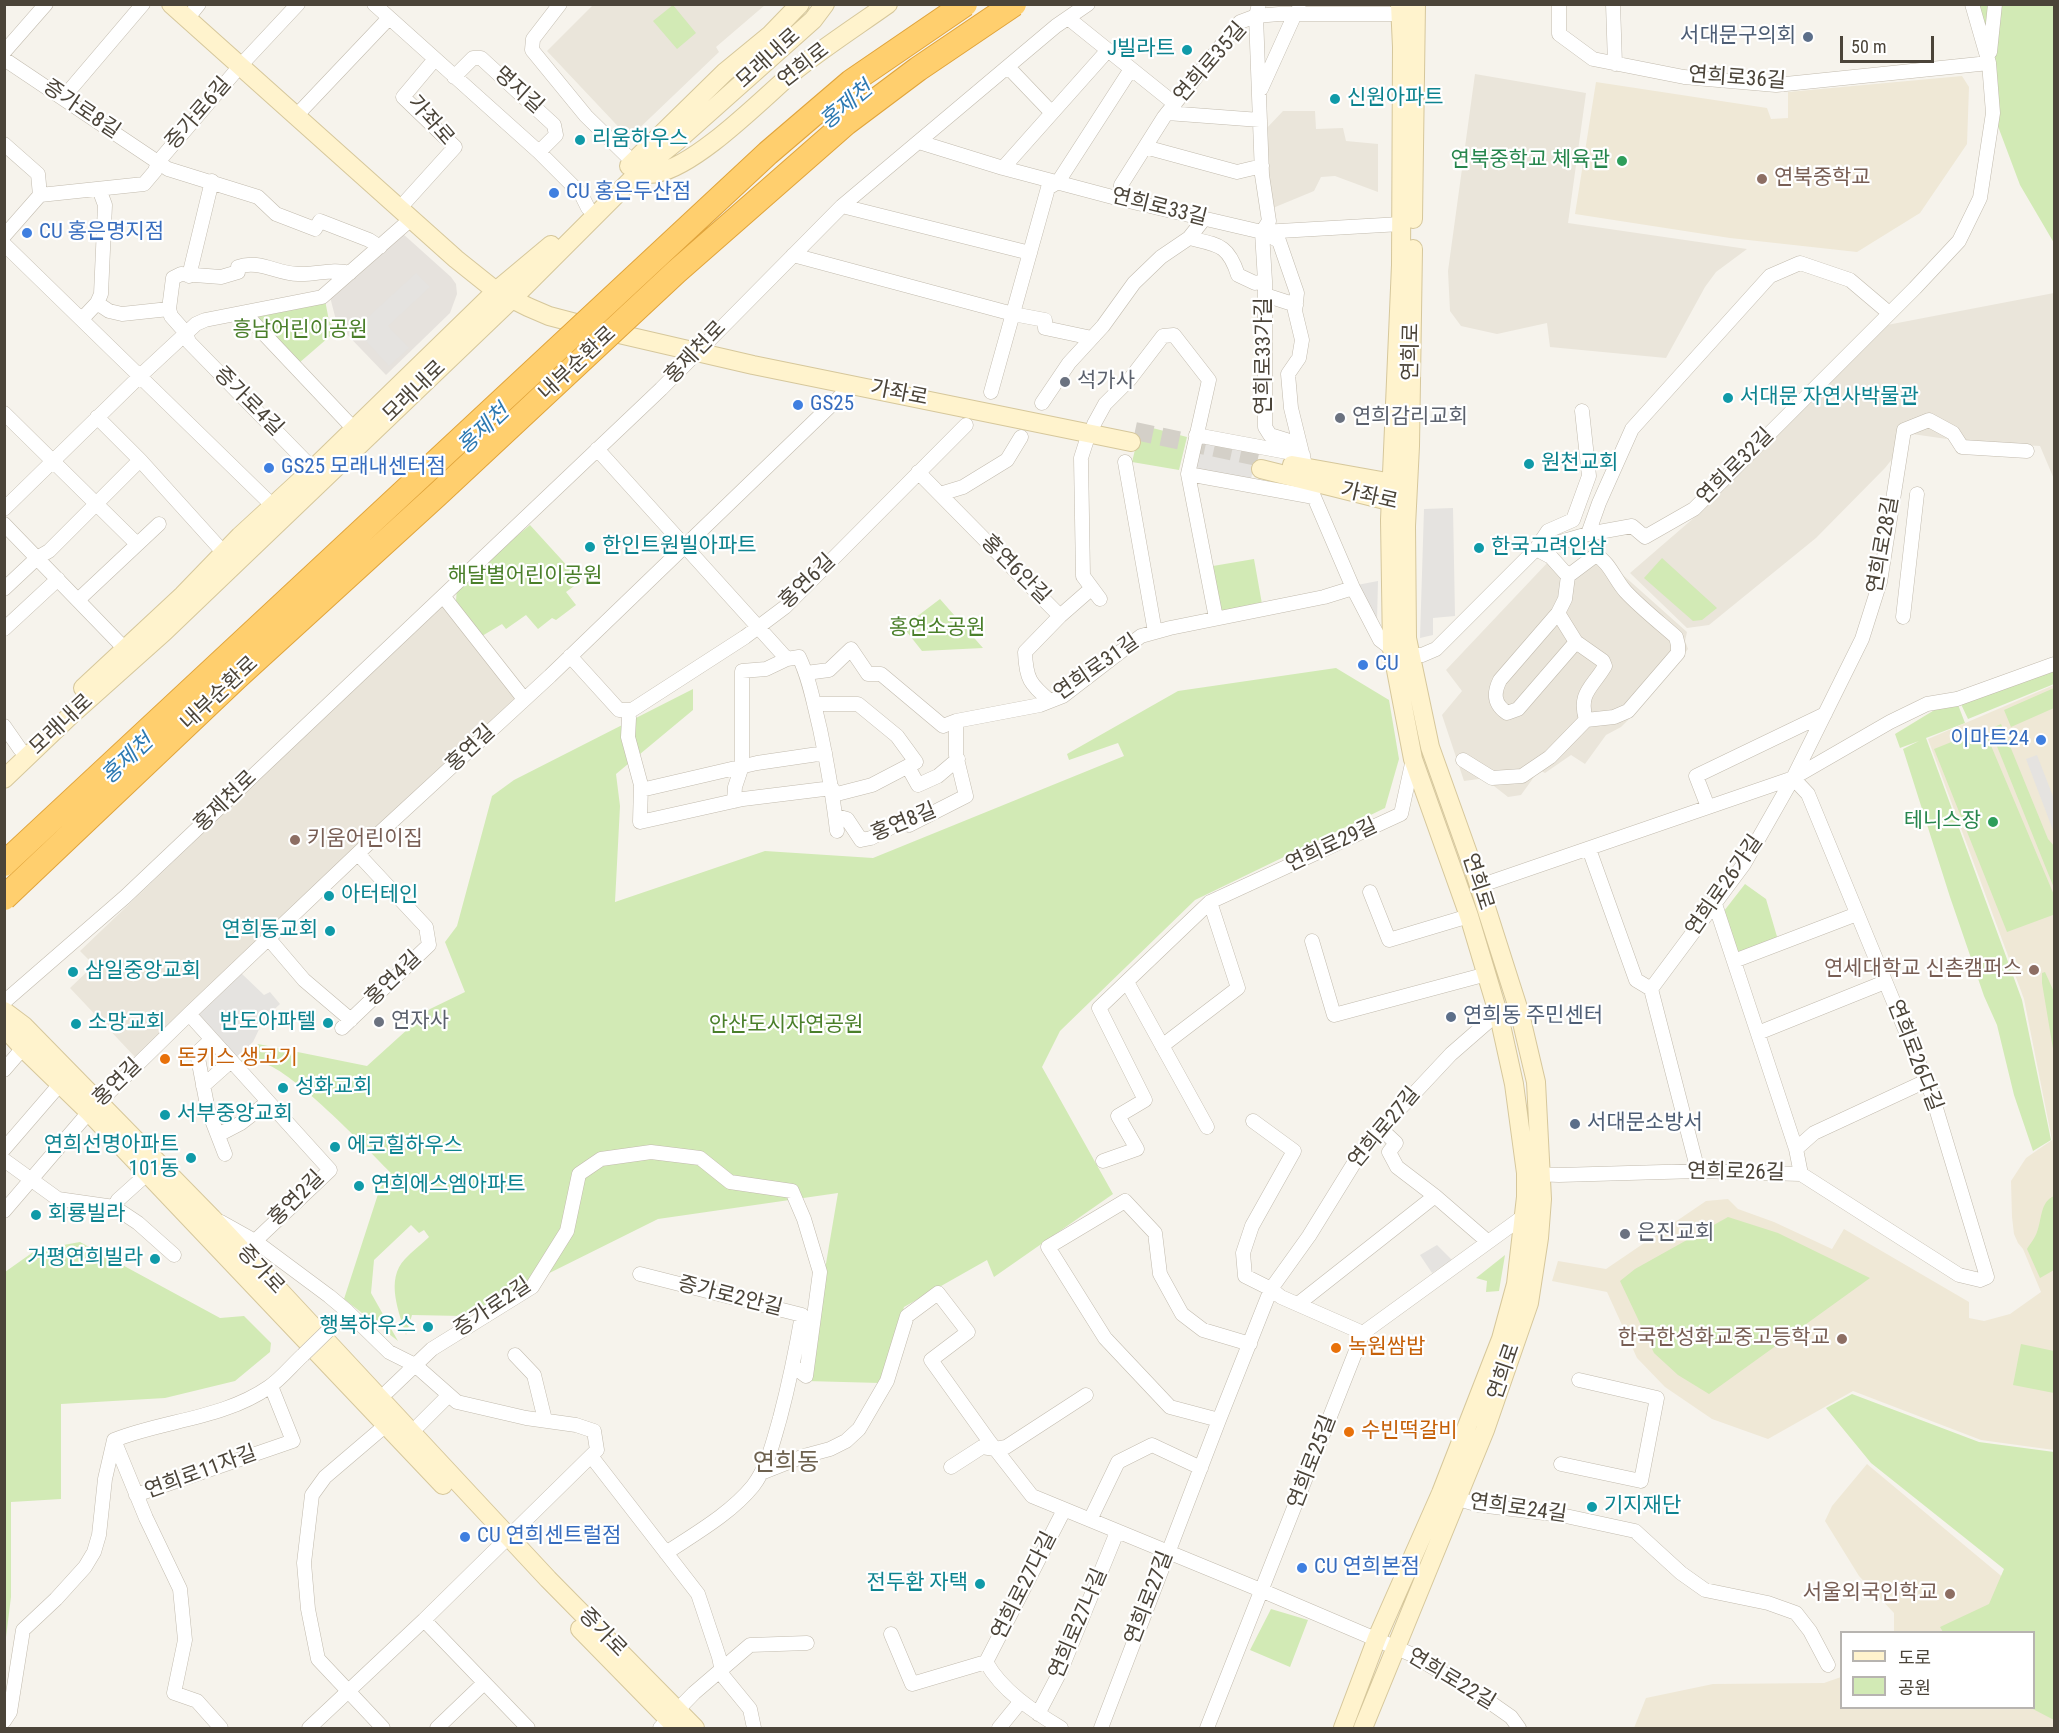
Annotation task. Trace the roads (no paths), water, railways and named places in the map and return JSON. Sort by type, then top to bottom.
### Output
[{"type":"highway","name":"내부순환로","points":[[4,864],[768,153],[851,82],[965,4]]},
{"type":"highway","name":"내부순환로","points":[[4,898],[228,686],[676,272],[846,123],[918,69],[1014,4]]},
{"type":"main road","points":[[171,4],[193,11],[240,66],[456,259],[496,291],[512,299]]},
{"type":"main road","name":"모래내로","points":[[4,779],[164,632],[512,299],[725,72],[770,35],[800,4]]},
{"type":"main road","name":"모래내로","points":[[4,764],[183,595],[496,291],[545,251],[588,208],[637,166],[687,131],[813,20],[825,4]]},
{"type":"main road","name":"연희로","points":[[637,166],[649,174],[657,173],[668,170],[701,151],[799,68],[888,4]]},
{"type":"main road","name":"연희로","points":[[1400,485],[1412,392],[1416,4]]},
{"type":"main road","name":"연희로","points":[[1363,1728],[1396,1647],[1502,1339],[1516,1284],[1524,1216],[1534,1174],[1499,1016],[1487,974],[1469,916],[1413,759],[1392,649],[1389,567],[1400,485],[1402,47],[1400,9]]},
{"type":"main road","points":[[687,131],[686,147],[692,151],[701,151]]},
{"type":"main road","name":"가좌로","points":[[512,299],[549,316],[696,352],[852,385],[1133,437]]},
{"type":"main road","points":[[696,352],[722,348],[1091,429]]},
{"type":"main road","name":"가좌로","points":[[1264,464],[1306,470],[1399,504]]},
{"type":"main road","points":[[1306,470],[1400,485]]},
{"type":"main road","name":"연희로","points":[[1343,1728],[1377,1638],[1485,1430],[1528,1303],[1539,1238],[1534,1174],[1536,1082],[1520,1014],[1479,886],[1430,747],[1407,638],[1399,504]]},
{"type":"main road","name":"증가로","points":[[4,1011],[24,1026],[147,1173],[386,1425],[505,1541]]},
{"type":"main road","name":"증가로","points":[[4,1027],[61,1083],[94,1107],[209,1215],[671,1722],[695,1728]]},
{"type":"street","points":[[4,52],[46,4]]},
{"type":"street","points":[[63,98],[143,4]]},
{"type":"street","points":[[240,66],[298,4]]},
{"type":"street","name":"명지길","points":[[374,4],[539,152],[581,194],[588,208]]},
{"type":"street","points":[[560,4],[533,39],[532,50],[586,116],[637,166]]},
{"type":"street","name":"홍제천로","points":[[4,1002],[125,897],[443,596],[661,389],[843,206],[1008,67],[1088,4]]},
{"type":"street","name":"연희로36길","points":[[1559,4],[1559,34],[1593,59],[1684,77],[1776,85],[1989,63]]},
{"type":"street","points":[[1613,4],[1615,63]]},
{"type":"street","name":"연희로32길","points":[[1411,655],[1422,655],[1436,649],[1536,549],[1588,534],[1632,526],[1645,537],[1694,509],[1959,241],[1980,198],[1993,112],[1989,63],[1972,4]]},
{"type":"street","points":[[1989,63],[1995,4]]},
{"type":"street","name":"연희로35길","points":[[1259,94],[1299,9]]},
{"type":"street","name":"연희로35길","points":[[1120,199],[1121,185],[1171,108],[1240,22],[1258,10],[1400,9]]},
{"type":"street","name":"연희로35길","points":[[1258,10],[1262,166],[1269,221],[1262,232]]},
{"type":"street","points":[[296,116],[389,18]]},
{"type":"street","points":[[1068,18],[1131,69],[1171,108]]},
{"type":"street","points":[[1003,168],[1108,50]]},
{"type":"street","name":"명지길","points":[[454,77],[473,58],[481,58],[554,125],[556,135],[539,152]]},
{"type":"street","name":"증가로8길","points":[[4,59],[158,162]]},
{"type":"street","name":"가좌로","points":[[405,214],[455,147],[403,97],[435,59]]},
{"type":"street","name":"증가로6길","points":[[40,195],[144,184],[155,171],[158,162],[240,66]]},
{"type":"street","points":[[1008,67],[1052,113]]},
{"type":"street","points":[[991,392],[1048,188],[1058,182],[1131,69]]},
{"type":"street","name":"연희로35길","points":[[1171,108],[1260,120]]},
{"type":"street","name":"연희로33길","points":[[919,142],[1003,168],[1120,199],[1262,232],[1401,224]]},
{"type":"street","points":[[4,144],[38,174],[40,195],[4,236]]},
{"type":"street","points":[[1145,147],[1237,172],[1262,166]]},
{"type":"street","name":"증가로6길","points":[[158,162],[168,168],[258,197],[276,214],[315,229],[320,221],[369,240],[380,247]]},
{"type":"street","points":[[189,276],[212,181]]},
{"type":"street","points":[[82,319],[97,303],[101,294],[105,205],[99,189]]},
{"type":"street","points":[[843,206],[1030,253]]},
{"type":"street","points":[[4,509],[97,417],[200,322],[319,298],[380,247],[405,214]]},
{"type":"street","points":[[1042,403],[1069,363],[1092,338],[1134,283],[1161,257],[1189,238],[1204,219]]},
{"type":"street","points":[[1262,232],[1279,241],[1297,293],[1295,311],[1302,340],[1299,358],[1288,374],[1291,408],[1306,470],[1353,588],[1380,640],[1392,649],[1411,655]]},
{"type":"street","name":"연희로33가길","points":[[1262,232],[1265,288],[1265,427],[1270,435],[1306,470]]},
{"type":"street","name":"연희로33가길","points":[[1189,238],[1220,246],[1233,258],[1238,275],[1265,288]]},
{"type":"street","points":[[4,244],[273,506]]},
{"type":"street","points":[[793,255],[1013,314],[1045,320],[1045,328],[1092,338]]},
{"type":"street","points":[[1588,534],[1599,503],[1632,429],[1770,276],[1800,263],[1850,280],[1889,313]]},
{"type":"street","points":[[97,303],[109,311],[122,314],[169,309],[172,278],[181,274],[220,277],[238,272],[238,267],[243,265],[253,264],[298,274],[338,270],[350,273]]},
{"type":"street","points":[[1265,288],[1296,305]]},
{"type":"street","name":"증가로4길","points":[[169,309],[171,316],[186,333],[189,342],[313,469]]},
{"type":"street","points":[[248,312],[250,319],[354,428]]},
{"type":"street","points":[[1060,616],[1096,593],[1083,576],[1081,458],[1091,429],[1105,404],[1130,379],[1163,336],[1174,335],[1209,380],[1195,454],[1188,474],[1216,618]]},
{"type":"street","name":"홍연길","points":[[4,1211],[94,1107],[189,1014],[570,656],[852,385]]},
{"type":"street","points":[[1568,576],[1551,557],[1536,549],[1548,531],[1573,520],[1589,476],[1582,411]]},
{"type":"street","points":[[4,412],[137,544]]},
{"type":"street","points":[[97,417],[140,460],[224,554]]},
{"type":"street","name":"연희로28길","points":[[1793,778],[1862,639],[1880,582],[1904,430],[1929,420],[1953,433],[1962,447],[2027,452]]},
{"type":"street","name":"홍연6길","points":[[627,710],[632,710],[758,627],[784,607],[966,425]]},
{"type":"street","points":[[1197,435],[1306,470]]},
{"type":"street","points":[[940,494],[963,487],[1007,460],[1021,438]]},
{"type":"street","points":[[597,449],[787,659]]},
{"type":"street","points":[[4,589],[37,558],[49,551],[140,460]]},
{"type":"street","name":"연희로31길","points":[[1125,462],[1155,632]]},
{"type":"street","points":[[1188,474],[1306,470]]},
{"type":"street","name":"홍연6안길","points":[[918,472],[1060,616],[1025,652],[1026,668],[1032,686],[1050,701]]},
{"type":"street","points":[[1903,617],[1917,494]]},
{"type":"street","points":[[4,524],[125,649]]},
{"type":"street","points":[[78,600],[159,524]]},
{"type":"street","points":[[1463,760],[1492,778],[1522,776],[1550,757],[1586,720],[1614,717],[1629,711],[1678,653],[1676,637],[1625,591],[1615,574],[1596,555],[1568,576],[1565,599],[1558,613],[1500,680],[1495,689],[1495,698],[1499,708],[1507,713],[1518,709],[1576,642]]},
{"type":"street","points":[[4,629],[58,579]]},
{"type":"street","name":"연희로31길","points":[[956,721],[1040,705],[1063,696],[1141,636],[1216,618],[1324,597],[1353,588]]},
{"type":"street","points":[[443,596],[524,699]]},
{"type":"street","points":[[1558,613],[1576,642],[1603,661],[1605,666],[1583,696],[1582,708],[1586,720]]},
{"type":"street","points":[[734,801],[735,787],[742,766],[742,671],[766,669],[787,659],[799,657],[806,673],[829,670],[851,649],[868,674],[881,674],[943,726],[956,721],[958,759]]},
{"type":"street","points":[[570,656],[619,710],[627,710],[628,737],[641,790],[640,822],[734,801],[833,792],[872,785],[916,762],[897,736],[858,704],[814,704]]},
{"type":"street","points":[[1479,886],[1793,778],[1890,722],[1927,704],[1957,699],[2055,664]]},
{"type":"street","name":"홍연8길","points":[[806,673],[833,792],[837,831]]},
{"type":"street","points":[[1708,807],[1696,776],[1825,714]]},
{"type":"street","points":[[4,726],[20,748]]},
{"type":"street","points":[[641,790],[742,766],[825,753]]},
{"type":"street","name":"홍연8길","points":[[836,816],[847,819],[861,840],[872,838],[901,822],[909,825],[966,796],[958,759],[938,776],[918,785],[908,767]]},
{"type":"street","name":"연희로29길","points":[[1103,1161],[1137,1149],[1118,1116],[1145,1100],[1099,1008],[1210,902],[1401,814],[1413,759]]},
{"type":"street","name":"연희로26가길","points":[[1651,989],[1744,864],[1793,778]]},
{"type":"street","name":"연희로26다길","points":[[1793,778],[1808,794],[1926,1081],[1988,1277]]},
{"type":"street","points":[[1589,849],[1636,980],[1651,989],[1698,1171]]},
{"type":"street","name":"홍연4길","points":[[269,939],[304,980],[347,1024],[429,945],[426,927],[357,854]]},
{"type":"street","name":"연희로","points":[[1370,892],[1389,940],[1469,916]]},
{"type":"street","points":[[1162,1046],[1238,988],[1210,902]]},
{"type":"street","points":[[1714,904],[1796,1149],[1801,1174]]},
{"type":"street","points":[[1734,960],[1857,914]]},
{"type":"street","points":[[1312,941],[1334,1015],[1487,974]]},
{"type":"street","points":[[1127,982],[1207,1127]]},
{"type":"street","points":[[1758,1033],[1885,982]]},
{"type":"street","name":"홍연2길","points":[[189,1014],[330,1170],[255,1241]]},
{"type":"street","name":"연희로27길","points":[[1101,1728],[1271,1289],[1309,1236],[1364,1147],[1450,1054],[1490,1020],[1499,1016]]},
{"type":"street","points":[[211,1040],[197,1053],[208,1110],[225,1154]]},
{"type":"street","points":[[4,1070],[23,1048]]},
{"type":"street","points":[[203,1086],[231,1061]]},
{"type":"street","points":[[1796,1149],[1814,1133],[1926,1081]]},
{"type":"street","points":[[4,1149],[61,1083]]},
{"type":"street","points":[[218,1134],[241,1123],[268,1102]]},
{"type":"street","points":[[1253,1121],[1294,1151],[1252,1226],[1243,1253],[1245,1276],[1271,1289],[1281,1297],[1363,1333],[1524,1216]]},
{"type":"street","points":[[1381,1130],[1396,1143],[1389,1152],[1397,1167],[1487,1241]]},
{"type":"street","name":"증가로2길","points":[[415,1365],[432,1349],[532,1287],[567,1231],[579,1174],[601,1159],[651,1152],[700,1158],[730,1182],[792,1191],[804,1219],[820,1272],[806,1376],[794,1367]]},
{"type":"street","points":[[4,1160],[58,1198],[114,1207],[138,1223],[174,1255]]},
{"type":"street","name":"연희로26길","points":[[1534,1174],[1698,1171],[1801,1174],[1959,1275],[1980,1280],[1988,1277]]},
{"type":"street","points":[[114,1207],[147,1173]]},
{"type":"street","points":[[1298,1304],[1435,1196]]},
{"type":"street","points":[[1219,1420],[1170,1407],[1105,1338],[1048,1247],[1125,1201],[1155,1233],[1160,1274],[1182,1314],[1203,1330],[1250,1344]]},
{"type":"street","points":[[209,1215],[255,1241],[389,1352],[415,1365],[457,1402],[576,1425],[594,1431],[597,1450],[314,1727]]},
{"type":"street","name":"증가로2안길","points":[[640,1274],[802,1315],[794,1367],[770,1455],[761,1473],[754,1485],[732,1508],[666,1553]]},
{"type":"street","name":"증가로2안길","points":[[761,1473],[804,1455],[830,1449],[846,1442],[853,1435],[887,1381],[907,1316],[938,1293],[968,1332],[931,1360],[996,1449]]},
{"type":"street","points":[[114,1440],[131,1433],[216,1412],[255,1396],[271,1386],[343,1315]]},
{"type":"street","name":"연희로25길","points":[[1207,1728],[1363,1333]]},
{"type":"street","points":[[515,1356],[534,1375],[545,1420]]},
{"type":"street","points":[[388,1391],[415,1365]]},
{"type":"street","points":[[1561,1464],[1641,1481],[1657,1398],[1580,1380]]},
{"type":"street","name":"연희로11자길","points":[[221,1728],[197,1701],[174,1693],[185,1640],[180,1589],[136,1495],[293,1441],[271,1386]]},
{"type":"street","points":[[419,1425],[449,1395]]},
{"type":"street","points":[[951,1467],[982,1447],[996,1449],[1006,1447],[1086,1395]]},
{"type":"street","points":[[383,1728],[318,1659],[308,1608],[304,1563],[312,1495],[325,1477],[386,1425]]},
{"type":"street","points":[[114,1440],[136,1495]]},
{"type":"street","points":[[4,1721],[10,1712],[23,1630],[56,1599],[85,1567],[94,1552],[99,1535],[105,1479],[114,1440]]},
{"type":"street","points":[[1090,1520],[1118,1462],[1152,1445],[1201,1468]]},
{"type":"street","points":[[996,1449],[1032,1496],[1377,1638]]},
{"type":"street","points":[[591,1456],[698,1594],[720,1657],[723,1676],[750,1709],[754,1728]]},
{"type":"street","name":"연희로24길","points":[[1449,1496],[1489,1507],[1561,1515],[1635,1531],[1681,1573],[1705,1590],[1768,1603],[1796,1613],[1810,1631],[1828,1665]]},
{"type":"street","name":"연희로27다길","points":[[891,1634],[912,1684],[986,1662],[1064,1510]]},
{"type":"street","name":"연희로27나길","points":[[1038,1714],[1061,1670],[1117,1532]]},
{"type":"street","points":[[424,1620],[528,1728]]},
{"type":"street","name":"연희로22길","points":[[1377,1638],[1413,1655],[1491,1703],[1511,1717],[1519,1728]]},
{"type":"street","points":[[671,1722],[721,1669],[750,1645],[807,1643]]},
{"type":"street","name":"연희로27다길","points":[[986,1662],[991,1671],[1021,1701],[1061,1728]]},
{"type":"street","points":[[437,1728],[484,1683]]},
{"type":"street","points":[[999,1728],[1021,1701]]},
{"type":"street","points":[[507,1728],[518,1718]]},
{"type":"tunnel","points":[[1135,431],[1267,459]]},
{"type":"place","name":"서대문구의회","points":[[1808,37]]},
{"type":"place","name":"J빌라트","points":[[1187,50]]},
{"type":"place","name":"신원아파트","points":[[1335,99]]},
{"type":"place","name":"리움하우스","points":[[580,140]]},
{"type":"place","name":"연북중학교 체육관","points":[[1622,161]]},
{"type":"place","name":"연북중학교","points":[[1762,179]]},
{"type":"place","name":"CU 홍은두산점","points":[[554,193]]},
{"type":"place","name":"CU 홍은명지점","points":[[27,233]]},
{"type":"place","name":"석가사","points":[[1065,382]]},
{"type":"place","name":"서대문 자연사박물관","points":[[1728,398]]},
{"type":"place","name":"GS25","points":[[798,405]]},
{"type":"place","name":"연희감리교회","points":[[1340,418]]},
{"type":"place","name":"원천교회","points":[[1529,464]]},
{"type":"place","name":"GS25 모래내센터점","points":[[269,468]]},
{"type":"place","name":"한인트원빌아파트","points":[[590,547]]},
{"type":"place","name":"한국고려인삼","points":[[1479,548]]},
{"type":"place","name":"CU","points":[[1363,665]]},
{"type":"place","name":"이마트24","points":[[2041,740]]},
{"type":"place","name":"테니스장","points":[[1993,822]]},
{"type":"place","name":"키움어린이집","points":[[295,840]]},
{"type":"place","name":"아터테인","points":[[329,896]]},
{"type":"place","name":"연희동교회","points":[[330,931]]},
{"type":"place","name":"연세대학교 신촌캠퍼스","points":[[2034,970]]},
{"type":"place","name":"삼일중앙교회","points":[[73,972]]},
{"type":"place","name":"연희동 주민센터","points":[[1451,1017]]},
{"type":"place","name":"연자사","points":[[379,1022]]},
{"type":"place","name":"반도아파텔","points":[[328,1023]]},
{"type":"place","name":"소망교회","points":[[76,1024]]},
{"type":"place","name":"돈키스 생고기","points":[[165,1059]]},
{"type":"place","name":"성화교회","points":[[283,1088]]},
{"type":"place","name":"서부중앙교회","points":[[165,1115]]},
{"type":"place","name":"서대문소방서","points":[[1575,1124]]},
{"type":"place","name":"에코힐하우스","points":[[335,1147]]},
{"type":"place","name":"연희선명아파트 101동","points":[[191,1158]]},
{"type":"place","name":"연희에스엠아파트","points":[[359,1186]]},
{"type":"place","name":"회룡빌라","points":[[36,1215]]},
{"type":"place","name":"은진교회","points":[[1625,1234]]},
{"type":"place","name":"거평연희빌라","points":[[155,1259]]},
{"type":"place","name":"행복하우스","points":[[428,1327]]},
{"type":"place","name":"한국한성화교중고등학교","points":[[1842,1339]]},
{"type":"place","name":"녹원쌈밥","points":[[1336,1348]]},
{"type":"place","name":"수빈떡갈비","points":[[1349,1432]]},
{"type":"place","name":"기지재단","points":[[1592,1507]]},
{"type":"place","name":"CU 연희센트럴점","points":[[465,1537]]},
{"type":"place","name":"CU 연희본점","points":[[1302,1568]]},
{"type":"place","name":"전두환 자택","points":[[980,1584]]},
{"type":"place","name":"서울외국인학교","points":[[1950,1594]]},
{"type":"district","name":"연희동","points":[[786,1464]]},
{"type":"water label","name":"홍제천","points":[[847,106]]},
{"type":"water label","name":"홍제천","points":[[484,430]]},
{"type":"water label","name":"홍제천","points":[[128,760]]},
{"type":"park label","name":"흥남어린이공원","points":[[300,331]]},
{"type":"park label","name":"해달별어린이공원","points":[[525,577]]},
{"type":"park label","name":"홍연소공원","points":[[937,629]]},
{"type":"park label","name":"안산도시자연공원","points":[[786,1026]]}]
